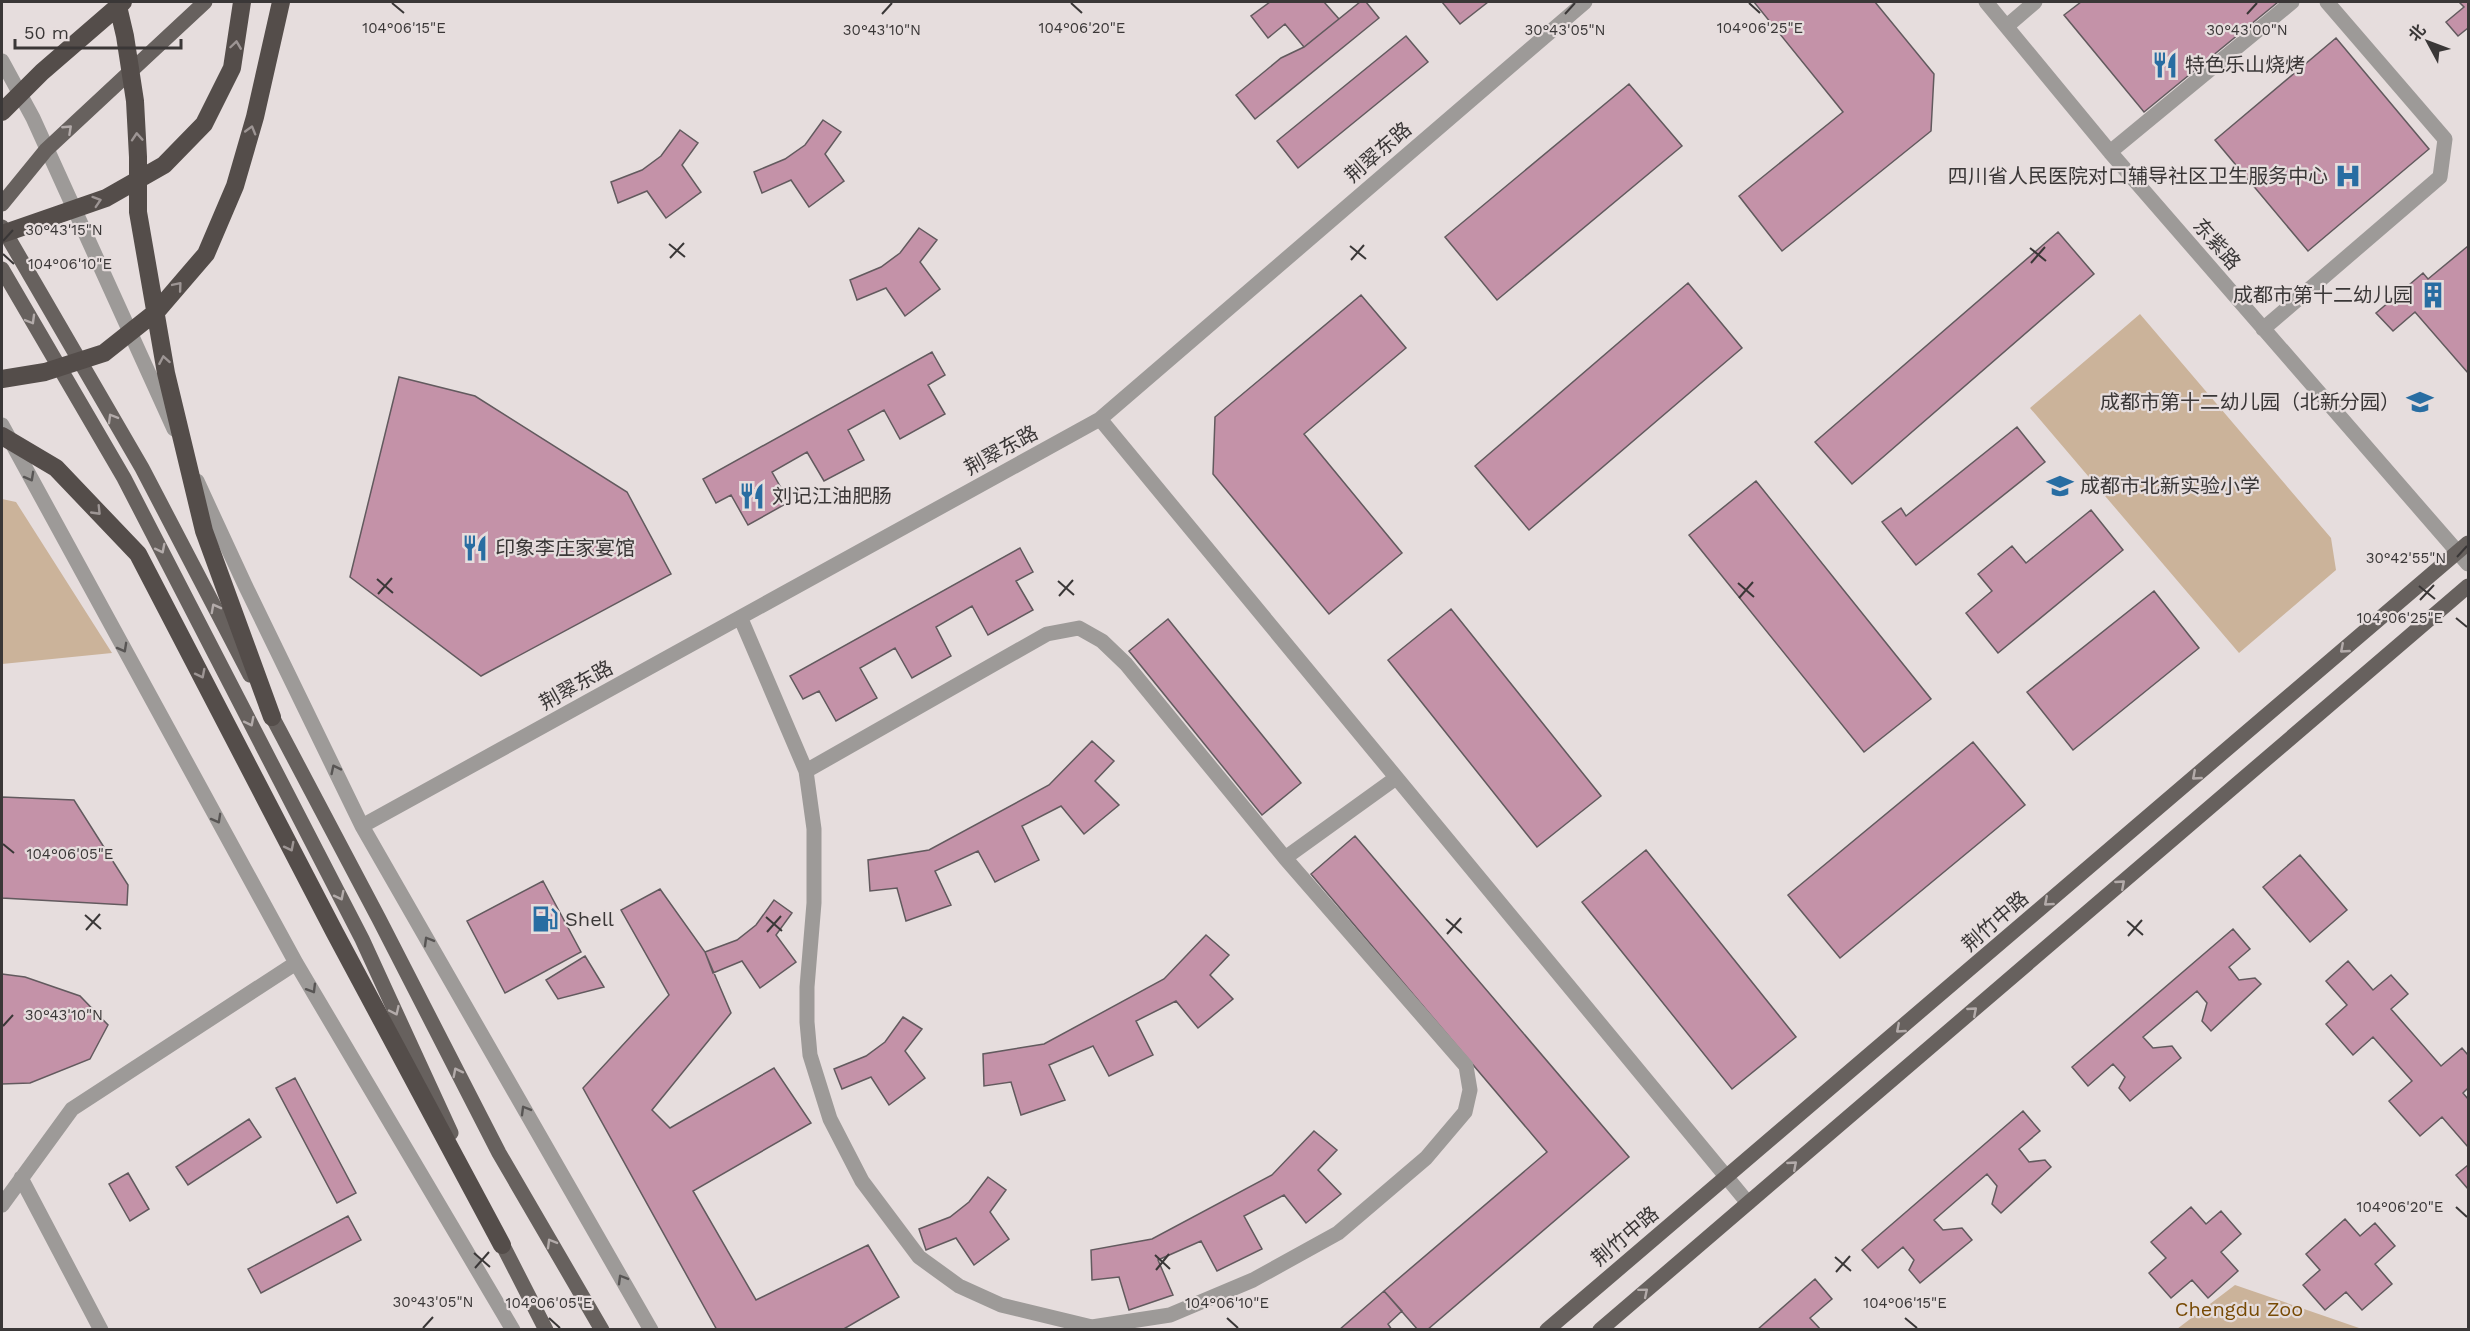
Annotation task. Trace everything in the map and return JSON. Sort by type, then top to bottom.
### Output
[{"type":"highway","points":[[117,2],[135,101],[138,212],[166,373],[204,531],[272,717]]},
{"type":"highway","points":[[2,112],[42,72],[123,2]]},
{"type":"highway","points":[[2,234],[106,198],[164,165],[204,124],[232,68],[242,2]]},
{"type":"highway","points":[[2,379],[45,372],[104,353],[157,311],[206,254],[235,186],[255,117],[281,2]]},
{"type":"highway","points":[[2,436],[56,468],[138,554],[335,933],[502,1245]]},
{"type":"main road","points":[[2,204],[46,150],[205,2]]},
{"type":"main road","points":[[2,227],[142,468],[499,1153],[602,1329]]},
{"type":"main road","points":[[2,269],[124,478],[362,939],[502,1245],[546,1329]]},
{"type":"main road","name":"荆竹中路","points":[[1547,1329],[2463,548]]},
{"type":"main road","points":[[1600,1329],[2469,586]]},
{"type":"street","name":"荆翠东路","points":[[362,826],[1100,419],[1585,2]]},
{"type":"street","name":"东紫路","points":[[1986,2],[2110,152],[2263,329],[2463,548],[2469,564]]},
{"type":"street","points":[[2007,26],[2035,2]]},
{"type":"street","points":[[2110,152],[2292,2]]},
{"type":"street","points":[[2263,329],[2440,177],[2445,139],[2327,2]]},
{"type":"street","points":[[2,61],[33,118],[245,585],[362,826],[651,1329]]},
{"type":"street","points":[[1100,419],[1748,1203]]},
{"type":"street","points":[[2,425],[296,963],[513,1329]]},
{"type":"street","points":[[741,619],[806,771],[814,840],[814,903],[807,987],[807,1022],[810,1055],[830,1119],[862,1181],[919,1257],[959,1286],[1001,1305],[1092,1328],[1170,1315],[1253,1280],[1338,1233],[1426,1158],[1465,1112],[1470,1090],[1466,1066],[1285,858],[1126,664],[1102,641],[1080,628],[1047,634],[806,771]]},
{"type":"street","points":[[1285,858],[1396,778]]},
{"type":"street","points":[[2,1205],[72,1109],[296,963]]},
{"type":"street","points":[[21,1178],[101,1329]]},
{"type":"green space","points":[[2140,314],[2331,538],[2336,570],[2239,653],[2030,408]]},
{"type":"green space","points":[[2,499],[16,502],[112,653],[2,664]]},
{"type":"green space","name":"Chengdu Zoo","points":[[2235,1285],[2362,1329],[2177,1329]]},
{"type":"building","points":[[1270,2],[1324,2],[1339,19],[1304,47],[1285,24],[1268,38],[1251,16]]},
{"type":"building","points":[[1360,2],[1366,2],[1379,18],[1255,119],[1236,95],[1281,58],[1304,47]]},
{"type":"building","points":[[1442,2],[1488,2],[1460,24]]},
{"type":"building","points":[[1754,2],[1875,2],[1934,74],[1931,131],[1782,251],[1739,196],[1843,112]]},
{"type":"building","points":[[2081,2],[2278,2],[2144,112],[2064,15]]},
{"type":"building","points":[[2459,2],[2468,2],[2468,28],[2458,36],[2446,22],[2464,7]]},
{"type":"building","points":[[1406,36],[1428,62],[1298,168],[1277,141]]},
{"type":"building","points":[[2336,38],[2429,149],[2308,251],[2215,140]]},
{"type":"building","points":[[1629,84],[1682,146],[1497,300],[1445,237]]},
{"type":"building","points":[[823,120],[841,132],[825,154],[844,181],[809,207],[791,180],[762,193],[754,172],[785,159],[805,145]]},
{"type":"building","points":[[680,130],[698,143],[682,165],[701,192],[666,218],[647,191],[618,203],[611,182],[642,170],[661,156]]},
{"type":"building","points":[[919,228],[937,240],[920,262],[940,289],[905,316],[886,288],[857,300],[850,280],[881,267],[900,253]]},
{"type":"building","points":[[2058,232],[2094,274],[1852,484],[1815,442]]},
{"type":"building","name":"成都市第十二幼儿园","points":[[2468,246],[2468,373],[2415,312],[2393,331],[2376,313],[2423,273],[2428,279]]},
{"type":"building","points":[[1688,283],[1742,348],[1529,530],[1475,466]]},
{"type":"building","points":[[1361,295],[1406,348],[1304,434],[1402,553],[1329,614],[1213,474],[1215,417]]},
{"type":"building","points":[[932,352],[945,375],[928,385],[945,414],[900,439],[884,410],[848,430],[864,460],[824,481],[807,452],[772,472],[789,502],[748,525],[731,495],[716,503],[703,479]]},
{"type":"building","points":[[399,377],[475,396],[627,492],[671,574],[481,676],[350,577]]},
{"type":"building","points":[[2017,427],[2045,462],[1916,565],[1882,522],[1901,508],[1906,516]]},
{"type":"building","points":[[1756,481],[1931,699],[1864,752],[1689,535]]},
{"type":"building","points":[[2091,510],[2123,550],[1998,653],[1966,613],[1992,591],[1978,574],[2012,546],[2026,563]]},
{"type":"building","points":[[1020,548],[1033,572],[1016,581],[1033,610],[988,635],[972,606],[936,627],[951,656],[912,678],[895,648],[860,668],[877,698],[836,721],[819,691],[803,699],[790,676]]},
{"type":"building","points":[[2154,591],[2199,648],[2073,750],[2027,692]]},
{"type":"building","points":[[1451,609],[1601,796],[1537,847],[1388,660]]},
{"type":"building","points":[[1168,619],[1301,783],[1262,815],[1129,651]]},
{"type":"building","points":[[1092,741],[1114,761],[1095,781],[1119,805],[1084,834],[1061,806],[1022,826],[1039,860],[995,882],[978,851],[935,871],[951,905],[906,921],[897,888],[870,891],[868,860],[929,850],[1049,785]]},
{"type":"building","points":[[1973,742],[2025,805],[1840,958],[1788,895]]},
{"type":"building","points":[[2,797],[74,800],[128,885],[127,905],[2,898]]},
{"type":"building","points":[[1355,836],[1629,1157],[1427,1330],[1418,1330],[1384,1291],[1547,1152],[1311,874]]},
{"type":"building","points":[[1646,850],[1796,1037],[1732,1089],[1582,902]]},
{"type":"building","points":[[2300,855],[2347,910],[2310,942],[2263,887]]},
{"type":"building","points":[[543,881],[581,952],[505,993],[467,921]]},
{"type":"building","points":[[660,889],[705,952],[731,1013],[652,1110],[670,1128],[774,1068],[811,1123],[693,1191],[756,1300],[868,1245],[899,1297],[842,1330],[717,1330],[583,1088],[669,995],[621,910]]},
{"type":"building","points":[[774,900],[792,913],[776,935],[796,962],[760,988],[742,961],[713,973],[705,952],[737,940],[756,925]]},
{"type":"building","points":[[2233,929],[2250,949],[2229,967],[2239,980],[2255,978],[2261,984],[2211,1031],[2202,1021],[2207,1003],[2197,991],[2143,1037],[2153,1048],[2172,1046],[2181,1058],[2130,1101],[2119,1088],[2125,1077],[2113,1064],[2088,1086],[2072,1067]]},
{"type":"building","points":[[1206,935],[1229,955],[1210,975],[1233,999],[1198,1028],[1176,1001],[1136,1021],[1153,1055],[1109,1076],[1093,1046],[1049,1065],[1065,1100],[1021,1115],[1011,1082],[984,1086],[983,1054],[1044,1044],[1164,979]]},
{"type":"building","points":[[585,956],[604,987],[558,999],[546,980]]},
{"type":"building","points":[[2348,961],[2373,990],[2391,975],[2408,994],[2391,1009],[2441,1066],[2462,1048],[2468,1055],[2468,1088],[2463,1093],[2468,1099],[2468,1147],[2442,1117],[2420,1136],[2389,1101],[2412,1081],[2373,1037],[2353,1055],[2326,1024],[2347,1005],[2326,981]]},
{"type":"building","points":[[2,974],[25,977],[80,996],[108,1025],[90,1059],[30,1083],[2,1084]]},
{"type":"building","points":[[903,1017],[922,1029],[905,1051],[925,1078],[889,1105],[871,1077],[842,1089],[834,1069],[866,1056],[885,1042]]},
{"type":"building","points":[[295,1078],[356,1193],[337,1203],[276,1088]]},
{"type":"building","points":[[2023,1111],[2040,1131],[2019,1149],[2029,1162],[2045,1160],[2051,1167],[2001,1213],[1992,1204],[1997,1186],[1987,1174],[1934,1220],[1943,1230],[1962,1228],[1972,1240],[1920,1283],[1909,1270],[1914,1260],[1903,1247],[1878,1268],[1862,1250]]},
{"type":"building","points":[[249,1119],[261,1137],[188,1185],[176,1167]]},
{"type":"building","points":[[1314,1131],[1337,1150],[1318,1170],[1341,1194],[1306,1223],[1284,1195],[1244,1216],[1262,1249],[1217,1271],[1201,1241],[1158,1260],[1173,1295],[1129,1310],[1119,1277],[1092,1280],[1091,1250],[1152,1239],[1272,1175]]},
{"type":"building","points":[[2468,1165],[2468,1189],[2456,1175]]},
{"type":"building","points":[[128,1173],[149,1209],[130,1221],[109,1184]]},
{"type":"building","points":[[988,1177],[1006,1190],[990,1212],[1009,1239],[974,1265],[956,1238],[926,1250],[919,1229],[950,1217],[969,1202]]},
{"type":"building","points":[[2191,1207],[2206,1224],[2221,1211],[2241,1234],[2221,1252],[2238,1271],[2208,1298],[2192,1280],[2171,1298],[2149,1273],[2166,1258],[2151,1242]]},
{"type":"building","points":[[348,1216],[361,1240],[261,1293],[248,1269]]},
{"type":"building","points":[[2345,1219],[2360,1236],[2375,1223],[2395,1246],[2375,1264],[2392,1284],[2362,1310],[2346,1292],[2325,1310],[2303,1285],[2320,1270],[2306,1254]]},
{"type":"building","points":[[1815,1279],[1832,1299],[1810,1318],[1821,1330],[1757,1330]]},
{"type":"building","points":[[1384,1291],[1402,1311],[1388,1324],[1392,1330],[1339,1330]]},
{"type":"place","name":"特色乐山烧烤","points":[[2165,65]]},
{"type":"place","name":"四川省人民医院对口辅导社区卫生服务中心","points":[[2348,176]]},
{"type":"place","name":"成都市第十二幼儿园","points":[[2433,295]]},
{"type":"place","name":"成都市第十二幼儿园（北新分园）","points":[[2420,402]]},
{"type":"place","name":"成都市北新实验小学","points":[[2060,486]]},
{"type":"place","name":"刘记江油肥肠","points":[[752,496]]},
{"type":"place","name":"印象李庄家宴馆","points":[[475,548]]},
{"type":"place","name":"Shell","points":[[545,919]]}]
